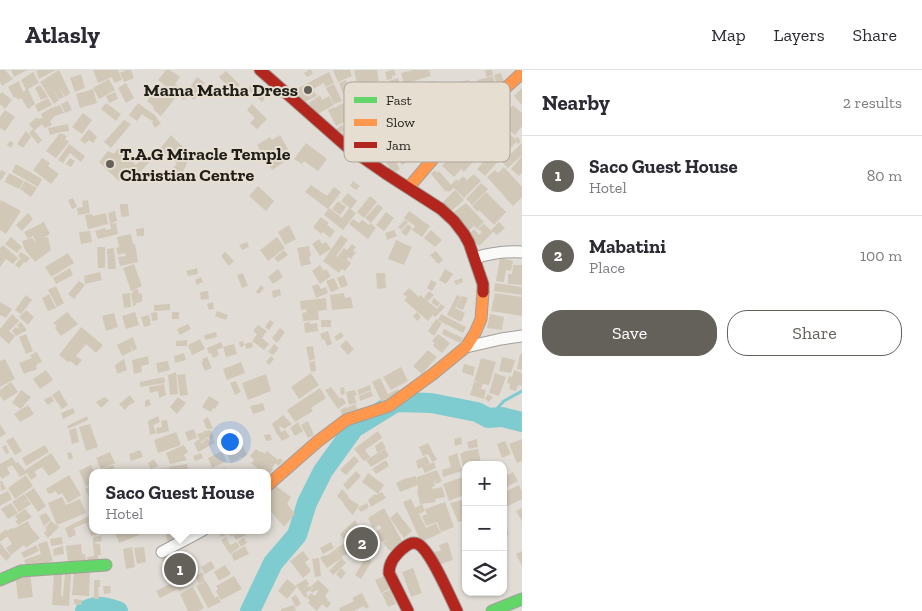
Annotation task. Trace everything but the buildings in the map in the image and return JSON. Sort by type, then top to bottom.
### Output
[{"type":"main road","points":[[260,70],[344,144]]},
{"type":"main road","points":[[510,83],[522,72]]},
{"type":"main road","points":[[271,482],[317,442],[346,420],[389,406],[433,374],[466,347],[481,319],[483,284],[475,258],[464,234],[441,209],[369,162]]},
{"type":"main road","points":[[409,187],[430,162]]},
{"type":"main road","points":[[408,611],[389,572],[389,568],[393,557],[405,545],[410,543],[418,544],[426,552],[457,611]]},
{"type":"main road","points":[[0,580],[21,571],[106,565]]},
{"type":"main road","points":[[492,611],[522,599]]},
{"type":"street","points":[[475,258],[508,251],[522,252]]},
{"type":"street","points":[[466,347],[522,336]]},
{"type":"street","points":[[162,552],[196,534]]},
{"type":"waterway","points":[[488,418],[504,401],[522,391]]},
{"type":"waterway","points":[[250,611],[273,563],[297,535],[307,503],[323,471],[354,428],[396,402],[431,403],[477,412],[488,418],[502,417],[522,422]]},
{"type":"waterway","points":[[85,611],[98,607],[118,611]]},
{"type":"traffic: fast","points":[[0,580],[21,571],[106,565]]},
{"type":"traffic: fast","points":[[492,611],[522,599]]},
{"type":"traffic: slow","points":[[510,84],[522,73]]},
{"type":"traffic: slow","points":[[409,187],[430,162]]},
{"type":"traffic: slow","points":[[271,482],[317,442],[346,420],[389,406],[466,347],[481,319],[483,292]]},
{"type":"traffic: jam","points":[[260,70],[344,144]]},
{"type":"traffic: jam","points":[[369,162],[441,209],[454,221],[469,243],[483,284],[483,292]]},
{"type":"traffic: jam","points":[[408,611],[389,573],[389,569],[392,560],[398,553],[413,543],[418,544],[429,555],[457,611]]},
{"type":"place","name":"Mama Matha Dress","points":[[308,90]]},
{"type":"place","name":"T.A.G Miracle Temple Christian Centre","points":[[110,164]]},
{"type":"place","name":"Mabatini","points":[[362,543]]},
{"type":"place","name":"Saco Guest House","points":[[180,569]]}]
